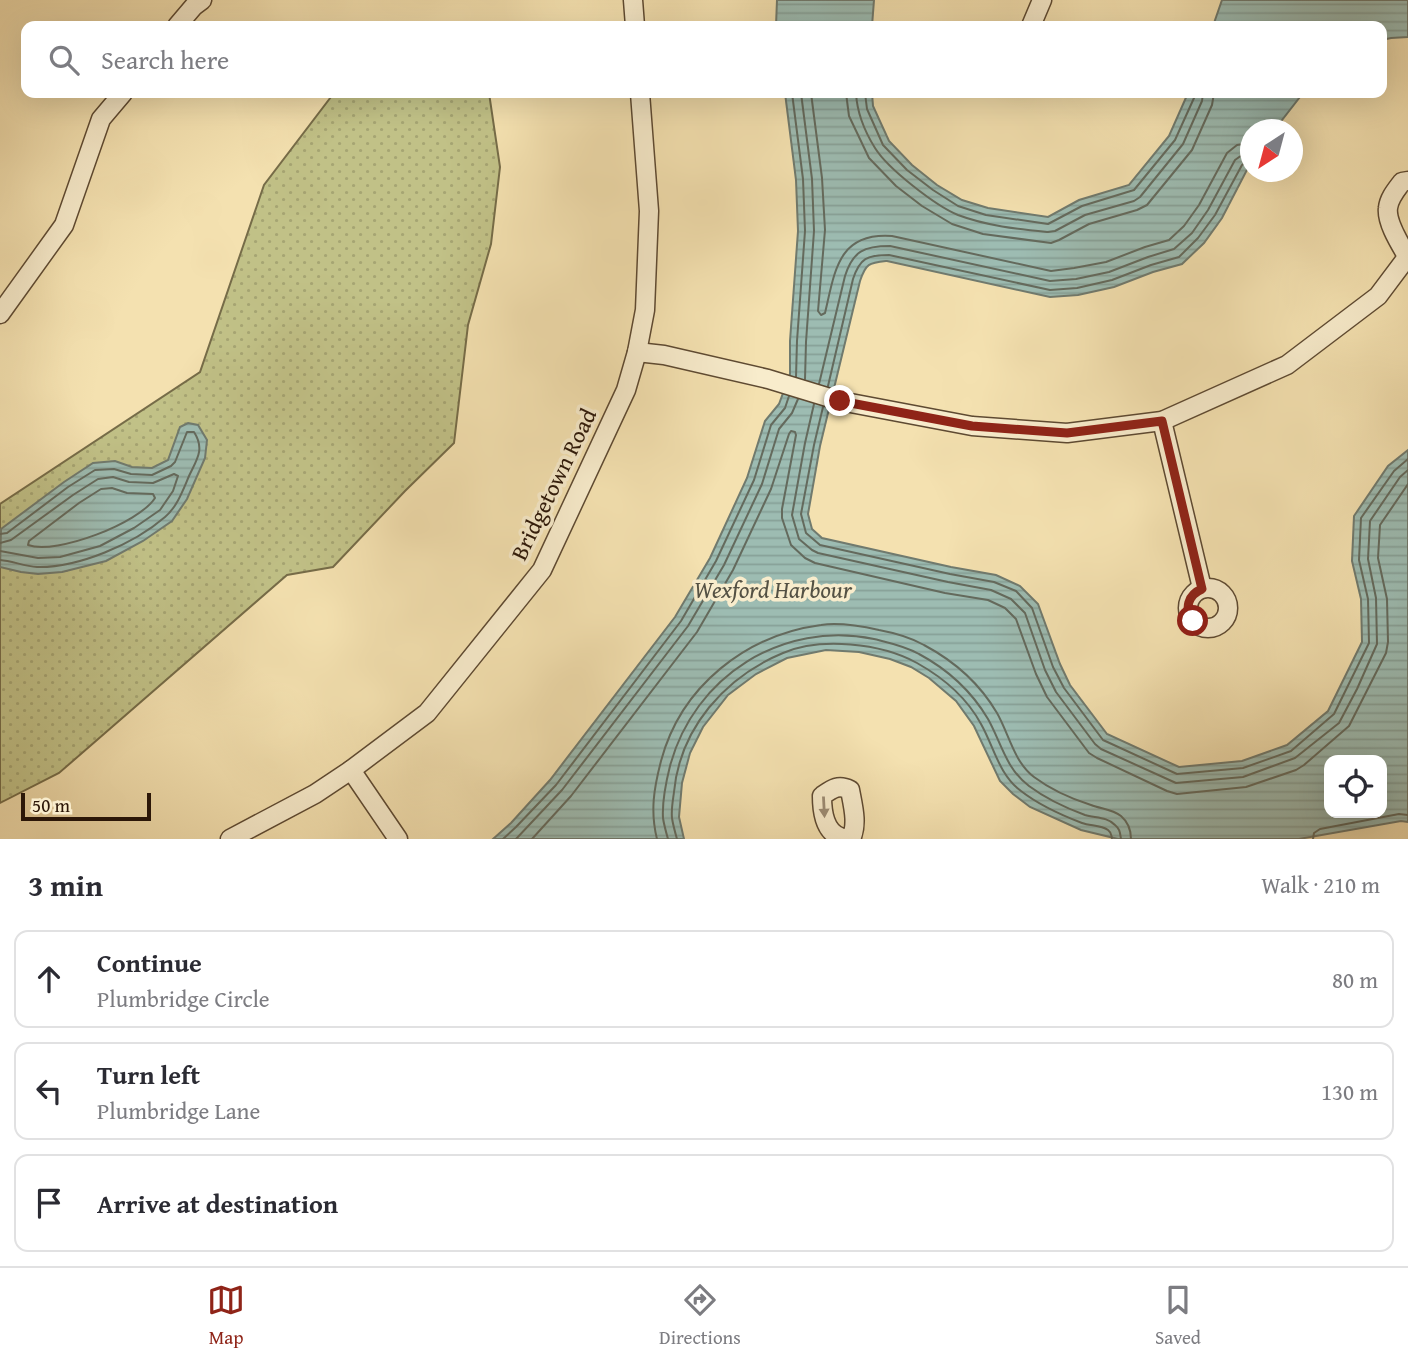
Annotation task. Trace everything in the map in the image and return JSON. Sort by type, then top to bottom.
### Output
[{"type":"street","points":[[633,0],[635,21]]},
{"type":"street","points":[[1033,21],[1042,0]]},
{"type":"street","points":[[181,21],[195,2]]},
{"type":"street","points":[[0,314],[64,225],[101,119],[119,98]]},
{"type":"street","name":"Bridgetown Road","points":[[230,839],[315,794],[427,713],[542,570],[626,390],[637,352],[645,310],[649,211],[640,98]]},
{"type":"street","points":[[637,352],[664,355],[768,379],[840,401],[972,426],[1067,433],[1162,421],[1287,365],[1378,296],[1408,256],[1394,234],[1387,209],[1402,182],[1408,181]]},
{"type":"street","points":[[1162,421],[1202,589]]},
{"type":"street","points":[[351,770],[398,839]]},
{"type":"green space","points":[[330,98],[490,98],[500,167],[491,244],[468,325],[454,443],[333,567],[287,575],[59,773],[0,803],[0,504],[200,372],[264,185]]},
{"type":"water","points":[[777,0],[874,0],[872,21],[776,21]]},
{"type":"water","points":[[1222,0],[1408,0],[1408,37],[1387,39],[1387,21],[1215,21]]},
{"type":"water","name":"Wexford Harbour","points":[[786,98],[872,98],[873,106],[889,141],[912,165],[937,185],[962,200],[988,208],[1048,217],[1079,200],[1129,185],[1169,136],[1186,98],[1299,98],[1283,119],[1240,119],[1241,182],[1222,218],[1204,243],[1182,264],[1114,287],[1078,295],[1050,297],[887,261],[869,265],[860,281],[820,446],[808,514],[812,529],[822,538],[996,575],[1020,586],[1038,604],[1070,685],[1107,734],[1179,767],[1242,761],[1287,745],[1328,711],[1362,642],[1361,599],[1352,561],[1354,516],[1388,466],[1408,450],[1408,822],[1299,839],[1118,839],[1081,830],[1030,807],[1000,781],[974,726],[956,701],[929,678],[890,659],[859,652],[826,650],[787,658],[756,674],[728,695],[703,727],[690,753],[682,783],[679,817],[684,839],[493,839],[550,780],[675,617],[710,558],[747,478],[765,421],[779,404],[790,374],[798,231],[796,180]]},
{"type":"water","points":[[188,423],[198,425],[207,440],[205,458],[187,499],[172,521],[106,561],[62,572],[38,574],[0,567],[1,529],[93,463],[115,461],[132,467],[152,468],[168,460],[180,427]]},
{"type":"route","points":[[840,401],[972,426],[1067,433],[1162,421],[1202,589],[1191,596],[1188,602],[1189,615],[1193,621]]}]
